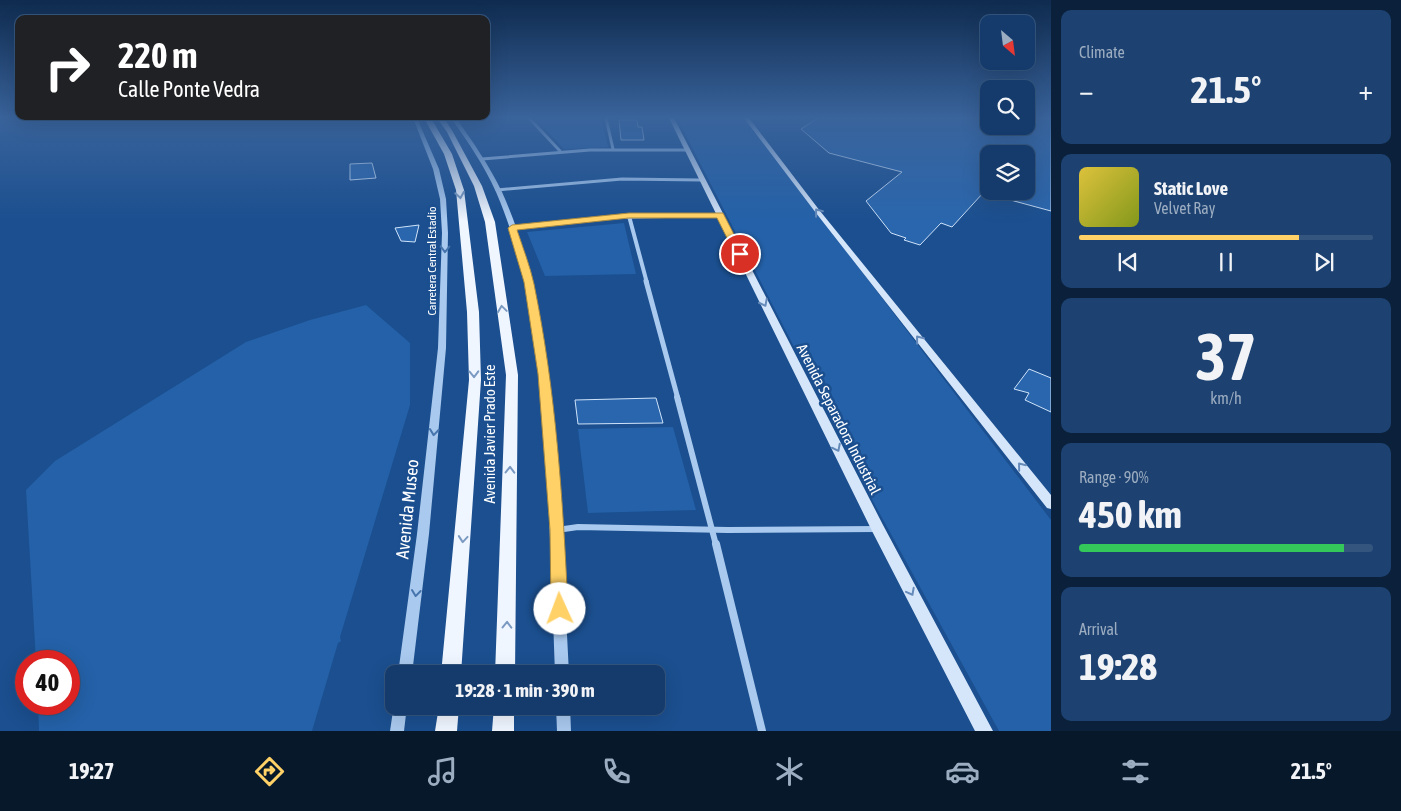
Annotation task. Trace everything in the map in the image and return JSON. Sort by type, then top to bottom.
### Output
[{"type":"main road","name":"Avenida Javier Prado Este","points":[[447,152],[460,190],[467,246],[473,312],[474,380],[452,665]]},
{"type":"main road","name":"Avenida Javier Prado Este","points":[[461,152],[478,186],[490,222],[512,375],[505,665]]},
{"type":"main road","name":"Avenida Separadora Industrial","points":[[689,152],[878,529],[984,731]]},
{"type":"main road","points":[[772,152],[1051,504]]},
{"type":"main road","points":[[446,731],[447,715]]},
{"type":"main road","points":[[503,731],[504,715]]},
{"type":"street","name":"Carretera Central Estadio","points":[[429,152],[436,169],[443,199],[445,233],[442,348]]},
{"type":"street","points":[[477,152],[497,190],[512,228],[529,282],[544,374],[557,530],[562,665]]},
{"type":"street","points":[[482,159],[549,152]]},
{"type":"street","points":[[497,190],[622,179],[702,180]]},
{"type":"street","points":[[512,228],[629,216],[720,215]]},
{"type":"street","points":[[629,216],[712,530],[762,731]]},
{"type":"street","name":"Avenida Museo","points":[[406,665],[423,534],[442,348]]},
{"type":"street","points":[[557,530],[578,527],[712,530],[878,529]]},
{"type":"street","points":[[397,731],[399,715]]},
{"type":"street","points":[[563,715],[564,731]]},
{"type":"shaded area","points":[[694,152],[771,152],[1051,520],[1051,731],[999,731],[875,505]]},
{"type":"shaded area","points":[[624,223],[636,274],[545,276],[527,232]]},
{"type":"shaded area","points":[[366,305],[410,343],[410,405],[340,637],[341,641],[338,643],[312,731],[39,731],[38,715],[80,715],[80,650],[35,650],[26,490],[55,461],[246,342],[310,320]]},
{"type":"shaded area","points":[[673,427],[696,510],[588,513],[578,429]]},
{"type":"building","points":[[828,152],[980,152],[980,196],[952,227],[941,223],[920,245],[891,233],[866,201],[902,172]]},
{"type":"building","points":[[1035,152],[1051,152],[1051,211],[1010,200],[1035,200]]},
{"type":"building","points":[[372,163],[376,178],[350,180],[350,164]]},
{"type":"building","points":[[419,225],[415,242],[401,241],[395,228]]},
{"type":"building","points":[[1029,369],[1051,378],[1051,412],[1025,400],[1029,393],[1014,389]]},
{"type":"building","points":[[656,398],[663,423],[578,424],[575,400]]},
{"type":"route","points":[[560,609],[557,530],[544,374],[529,282],[512,228],[611,217],[720,215],[740,254]]}]
